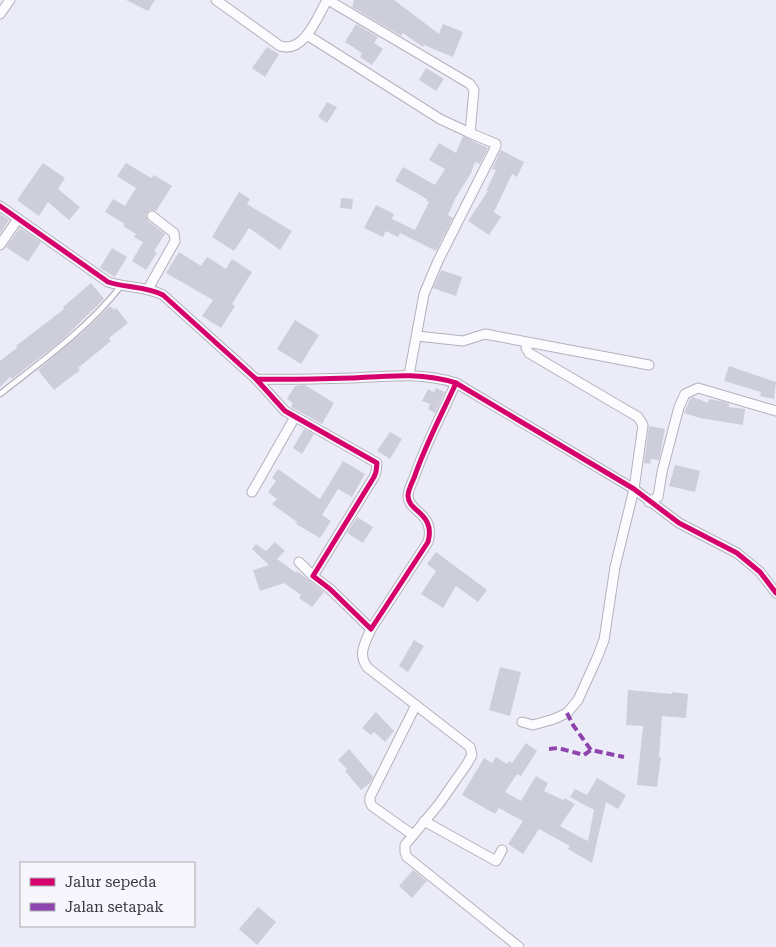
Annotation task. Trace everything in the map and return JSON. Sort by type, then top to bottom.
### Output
[{"type":"street","points":[[0,14],[10,0]]},
{"type":"street","points":[[216,0],[280,46],[286,48],[293,47],[301,42],[328,0],[470,84],[474,90],[470,133]]},
{"type":"street","points":[[307,35],[440,119],[495,142],[496,146],[456,223],[424,294],[409,375]]},
{"type":"street","points":[[0,206],[108,282],[120,286],[148,289],[164,295],[256,379],[285,411],[377,463],[374,477],[313,576]]},
{"type":"street","points":[[148,289],[176,237],[174,233],[152,216]]},
{"type":"street","points":[[0,245],[18,219]]},
{"type":"street","points":[[417,336],[463,340],[483,334],[649,365]]},
{"type":"street","points":[[522,722],[533,725],[567,713],[578,700],[588,681],[604,640],[615,567],[634,489],[643,425],[638,417],[529,353],[526,350],[529,343]]},
{"type":"street","points":[[256,379],[298,380],[409,375],[440,378],[456,383],[634,489],[679,523],[738,553],[760,572],[776,592]]},
{"type":"street","points":[[456,383],[418,467],[408,495],[410,502],[428,522],[430,534],[428,542],[371,629],[362,649],[363,662],[368,668],[470,747],[472,751],[467,764],[405,845],[407,857],[519,947]]},
{"type":"street","points":[[649,502],[658,497],[664,463],[680,407],[686,394],[698,388],[776,411]]},
{"type":"street","points":[[252,492],[295,417]]},
{"type":"street","points":[[299,562],[371,629]]},
{"type":"street","points":[[413,835],[372,806],[370,797],[416,705]]},
{"type":"street","points":[[424,821],[496,861],[502,850]]},
{"type":"lane","points":[[0,394],[86,325],[108,303],[120,286]]},
{"type":"building","points":[[126,0],[155,0],[148,11]]},
{"type":"building","points":[[354,0],[394,0],[439,34],[443,24],[463,32],[453,57],[424,45],[423,47],[403,33],[401,36],[352,7]]},
{"type":"building","points":[[356,24],[378,37],[374,43],[383,49],[372,65],[360,57],[362,53],[345,42]]},
{"type":"building","points":[[267,47],[279,54],[265,77],[252,68]]},
{"type":"building","points":[[426,68],[444,79],[436,91],[419,80]]},
{"type":"building","points":[[327,102],[337,107],[327,123],[318,117]]},
{"type":"building","points":[[463,136],[488,148],[480,164],[475,162],[471,173],[455,199],[448,215],[453,218],[436,251],[400,233],[398,237],[386,231],[383,237],[364,228],[376,205],[394,214],[392,219],[415,230],[429,202],[427,199],[395,181],[403,167],[435,185],[445,169],[429,160],[439,143],[456,153]]},
{"type":"building","points":[[501,150],[524,162],[517,177],[512,174],[494,212],[501,217],[489,235],[468,221],[488,191],[486,191],[496,170],[492,169]]},
{"type":"building","points":[[43,163],[65,178],[58,189],[80,207],[69,220],[48,202],[39,216],[17,200]]},
{"type":"building","points":[[126,163],[151,178],[154,175],[172,186],[156,211],[150,210],[146,215],[148,221],[165,234],[154,251],[157,253],[146,270],[132,261],[143,242],[134,237],[136,234],[123,226],[125,224],[105,212],[113,199],[125,206],[136,188],[117,176]]},
{"type":"building","points":[[239,192],[250,199],[247,204],[292,231],[280,250],[249,228],[234,251],[212,237]]},
{"type":"building","points":[[341,198],[353,199],[352,209],[340,208]]},
{"type":"building","points":[[0,214],[9,220],[0,234]]},
{"type":"building","points":[[20,228],[41,242],[28,262],[6,247]]},
{"type":"building","points":[[112,248],[127,257],[115,277],[100,268]]},
{"type":"building","points":[[179,252],[201,266],[207,257],[226,269],[232,259],[252,272],[232,304],[235,306],[221,328],[202,316],[213,300],[166,273]]},
{"type":"building","points":[[441,270],[462,277],[456,296],[433,288]]},
{"type":"building","points":[[91,283],[104,299],[61,341],[12,379],[10,377],[0,387],[0,361],[17,348],[16,346],[64,309],[63,307]]},
{"type":"building","points":[[110,306],[114,310],[116,308],[128,323],[109,338],[111,341],[78,368],[80,370],[54,390],[38,370],[82,333]]},
{"type":"building","points":[[295,320],[319,335],[301,364],[277,349]]},
{"type":"building","points":[[729,366],[776,382],[774,399],[760,396],[761,392],[724,381]]},
{"type":"building","points":[[305,385],[334,403],[322,424],[291,407],[293,403],[287,399],[295,386]]},
{"type":"building","points":[[436,388],[445,392],[435,413],[428,409],[430,404],[422,401],[428,389],[434,392]]},
{"type":"building","points":[[693,397],[708,403],[709,399],[725,402],[729,404],[729,407],[745,409],[743,425],[700,418],[684,413],[690,399]]},
{"type":"building","points":[[649,426],[665,429],[659,460],[651,459],[650,464],[644,463]]},
{"type":"building","points":[[304,429],[314,434],[302,454],[293,448]]},
{"type":"building","points":[[390,432],[402,439],[390,459],[377,451]]},
{"type":"building","points":[[343,461],[365,474],[352,497],[338,489],[322,515],[331,521],[320,538],[296,524],[297,522],[272,504],[277,499],[268,492],[276,481],[272,478],[278,469],[320,499]]},
{"type":"building","points":[[675,465],[700,471],[695,492],[669,486]]},
{"type":"building","points":[[357,517],[373,527],[363,543],[347,533]]},
{"type":"building","points":[[275,542],[285,551],[277,559],[296,573],[297,571],[324,592],[312,607],[299,598],[301,595],[284,583],[260,591],[253,570],[269,565],[252,549],[256,544],[266,551]]},
{"type":"building","points":[[436,552],[487,590],[478,602],[456,586],[443,608],[421,594],[436,571],[427,564]]},
{"type":"building","points":[[414,640],[424,646],[408,672],[399,666]]},
{"type":"building","points":[[500,667],[521,672],[510,716],[489,710]]},
{"type":"building","points":[[628,690],[688,694],[686,718],[662,716],[659,757],[661,757],[657,787],[637,785],[643,726],[626,725]]},
{"type":"building","points":[[376,712],[394,731],[385,742],[374,732],[371,735],[362,728]]},
{"type":"building","points":[[526,743],[537,751],[521,776],[517,774],[505,792],[521,801],[536,776],[548,783],[544,791],[563,800],[565,798],[575,804],[560,826],[576,835],[588,841],[594,810],[570,797],[575,789],[587,795],[597,778],[626,795],[618,809],[606,802],[592,863],[568,849],[570,846],[539,829],[523,854],[508,844],[523,821],[499,808],[495,814],[462,795],[484,758],[492,763],[496,757],[507,764],[509,761],[512,763]]},
{"type":"building","points":[[349,749],[373,777],[370,783],[361,790],[345,771],[347,769],[338,760]]},
{"type":"building","points":[[413,870],[427,881],[412,898],[399,886]]},
{"type":"building","points":[[258,907],[276,922],[257,945],[239,929]]},
{"type":"marked path","points":[[567,713],[591,750],[624,757]]},
{"type":"marked path","points":[[549,749],[558,748],[584,755],[591,750]]},
{"type":"cycle path","points":[[0,206],[108,282],[150,290],[163,295],[256,379],[417,376],[456,383],[634,489],[679,523],[737,553],[760,572],[776,593]]},
{"type":"cycle path","points":[[256,379],[285,411],[377,463],[374,477],[313,576],[330,589],[371,629],[428,542],[428,525],[421,514],[412,506],[408,494],[423,454],[456,383]]}]
